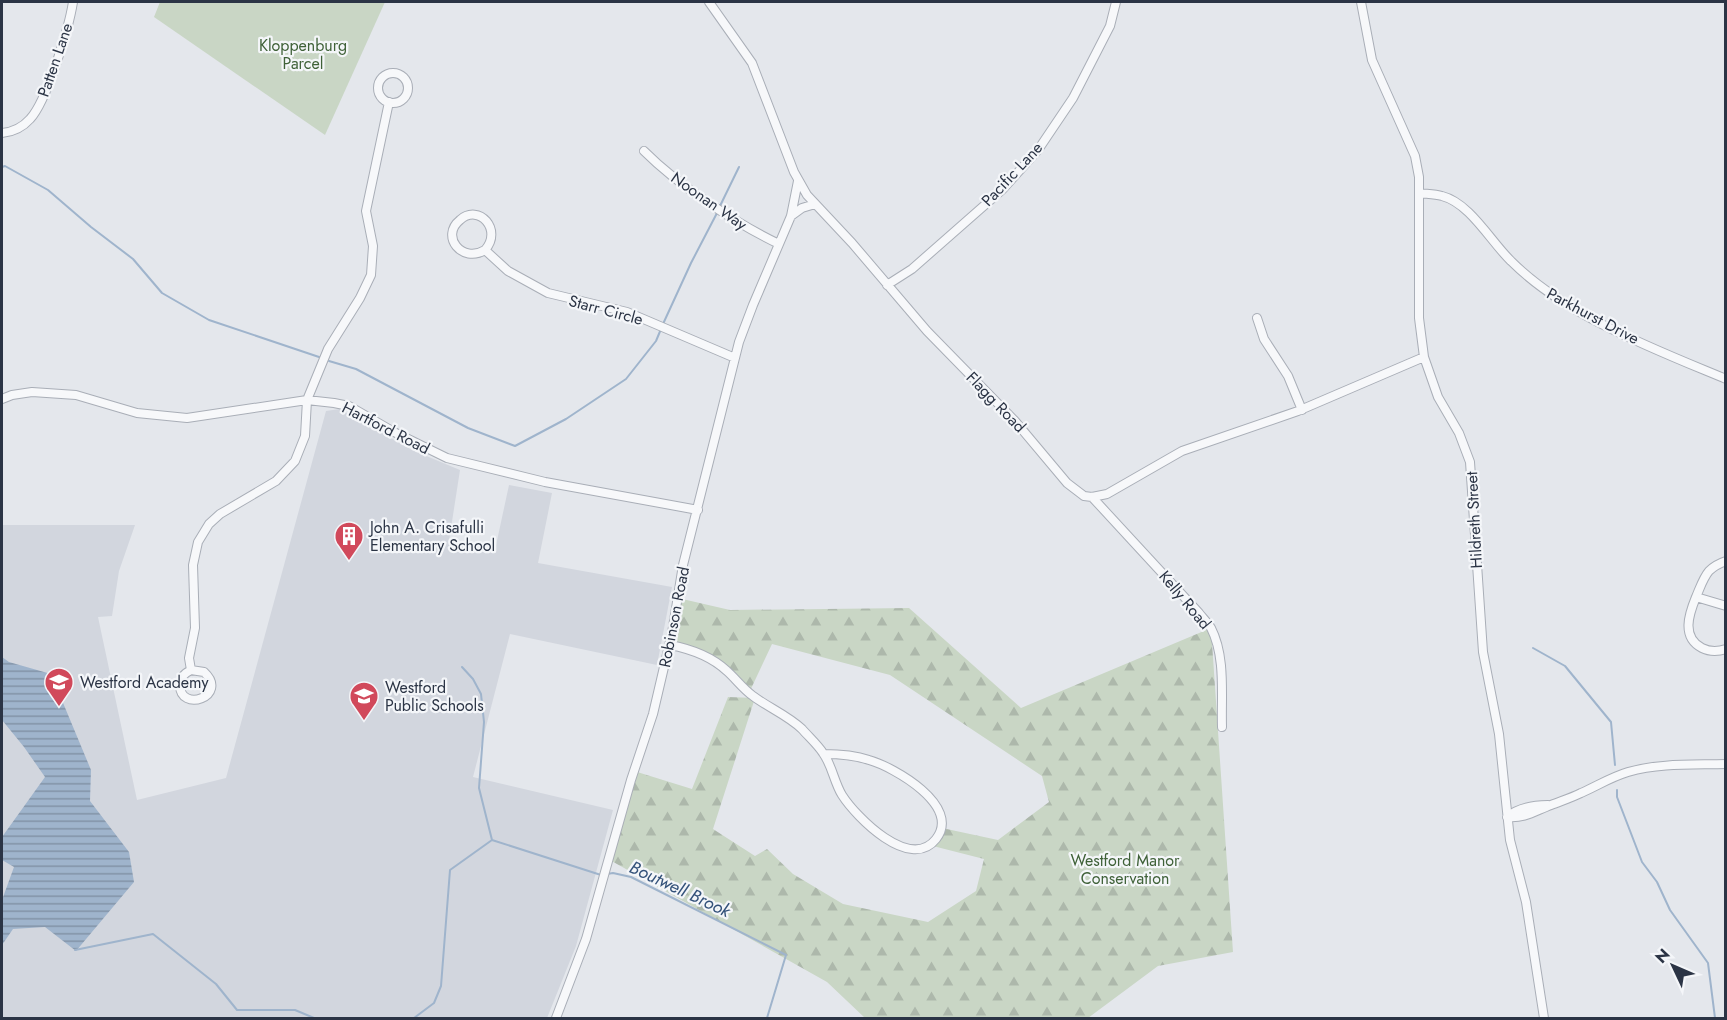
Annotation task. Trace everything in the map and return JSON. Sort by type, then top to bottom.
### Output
[{"type":"street","name":"Patten Lane","points":[[2,133],[22,126],[36,111],[67,31],[73,2]]},
{"type":"street","name":"Flagg Road","points":[[709,2],[752,63],[798,181],[815,204],[852,243],[927,331],[1015,421],[1067,483],[1084,496],[1092,497]]},
{"type":"street","name":"Pacific Lane","points":[[887,285],[912,269],[1003,189],[1038,150],[1073,98],[1110,26],[1116,2]]},
{"type":"street","name":"Hildreth Street","points":[[1361,2],[1372,60],[1415,156],[1419,177],[1419,318],[1424,357],[1438,397],[1459,433],[1470,462],[1479,621],[1484,662],[1499,734],[1510,840],[1526,902],[1544,1018]]},
{"type":"street","points":[[191,670],[189,658],[195,628],[193,565],[198,542],[209,524],[220,514],[276,481],[295,461],[305,436],[308,400],[328,349],[360,298],[371,275],[373,246],[366,211],[389,102]]},
{"type":"street","name":"Noonan Way","points":[[644,151],[661,167],[723,211],[754,232],[779,244]]},
{"type":"street","name":"Robinson Road","points":[[556,1018],[594,912],[630,780],[653,714],[670,645],[683,565],[735,358],[749,315],[791,216],[798,181]]},
{"type":"street","name":"Parkhurst Drive","points":[[1419,193],[1444,196],[1457,204],[1470,214],[1509,260],[1532,281],[1572,308],[1725,379]]},
{"type":"street","points":[[791,216],[802,208],[815,204]]},
{"type":"street","points":[[475,215],[483,218],[489,224],[492,231],[491,239],[485,250],[478,254],[470,254],[459,249],[454,242],[453,234],[460,220],[475,215]]},
{"type":"street","name":"Starr Circle","points":[[485,250],[508,271],[548,293],[627,312],[735,358]]},
{"type":"street","points":[[1257,318],[1264,339],[1288,376],[1302,410]]},
{"type":"street","points":[[1092,497],[1107,494],[1169,457],[1195,445],[1302,410],[1424,357]]},
{"type":"street","name":"Hartford Road","points":[[2,399],[32,392],[76,395],[137,413],[187,418],[308,400],[350,406],[431,451],[468,464],[545,482],[698,510]]},
{"type":"street","name":"Kelly Road","points":[[1092,497],[1211,628],[1216,641],[1222,681],[1222,727]]},
{"type":"street","points":[[1725,561],[1709,572],[1689,617],[1692,638],[1697,645],[1707,650],[1725,649]]},
{"type":"street","points":[[1696,597],[1725,606]]},
{"type":"street","points":[[670,645],[696,652],[719,664],[749,693],[795,723],[824,754],[842,795],[861,818],[881,836],[903,847],[914,849],[929,845],[937,838],[942,828],[940,812],[915,784],[892,769],[870,760],[847,755],[824,754]]},
{"type":"street","points":[[1507,817],[1517,818],[1539,811],[1614,777],[1643,768],[1677,764],[1725,764]]},
{"type":"shaded area","name":"Westford Public Schools","points":[[340,409],[412,450],[460,470],[449,541],[495,550],[509,485],[552,493],[538,563],[672,587],[657,665],[510,634],[473,777],[613,810],[576,946],[547,1018],[2,1018],[2,525],[135,525],[119,571],[112,616],[98,617],[137,800],[226,778],[326,411]]},
{"type":"green space","name":"Kloppenburg Parcel","points":[[160,2],[385,2],[325,135],[154,17]]},
{"type":"green space","name":"Westford Manor Conservation","points":[[678,598],[730,610],[909,608],[1021,708],[1211,628],[1233,952],[1158,966],[1088,1018],[865,1018],[827,982],[608,859],[634,771],[692,789],[728,697],[755,698],[713,829],[755,856],[767,849],[793,874],[843,904],[928,922],[976,891],[984,859],[929,845],[942,828],[998,840],[1049,802],[1042,776],[890,675],[772,644],[749,693],[708,657],[670,645]]},
{"type":"water","points":[[2,657],[9,662],[51,674],[91,770],[90,801],[129,852],[134,882],[76,951],[45,927],[13,929],[2,945],[2,900],[14,867],[2,860],[2,837],[45,777],[2,720]]},
{"type":"waterway","points":[[2,167],[5,166],[48,190],[133,259],[162,293],[209,320],[319,357]]},
{"type":"waterway","points":[[719,208],[739,167]]},
{"type":"waterway","points":[[663,324],[717,213]]},
{"type":"waterway","points":[[329,361],[356,369],[468,428],[515,446],[566,419],[626,379],[656,341],[661,329]]},
{"type":"waterway","points":[[1533,648],[1565,666],[1611,722],[1615,765]]},
{"type":"waterway","points":[[462,667],[473,679],[481,694],[484,722],[479,788],[492,840]]},
{"type":"waterway","points":[[1617,790],[1617,797],[1642,862],[1657,882],[1670,910],[1708,963],[1715,1018]]},
{"type":"waterway","name":"Boutwell Brook","points":[[414,1018],[434,1003],[441,986],[450,870],[492,840],[601,875]]},
{"type":"waterway","name":"Boutwell Brook","points":[[607,874],[631,877],[786,955],[767,1018]]},
{"type":"waterway","name":"Boutwell Brook","points":[[75,950],[153,934],[216,984],[237,1010],[295,1010],[314,1018]]},
{"type":"place","name":"John A. Crisafulli Elementary School","points":[[349,562]]},
{"type":"place","name":"Westford Academy","points":[[59,708]]},
{"type":"place","name":"Westford Public Schools","points":[[364,722]]}]
